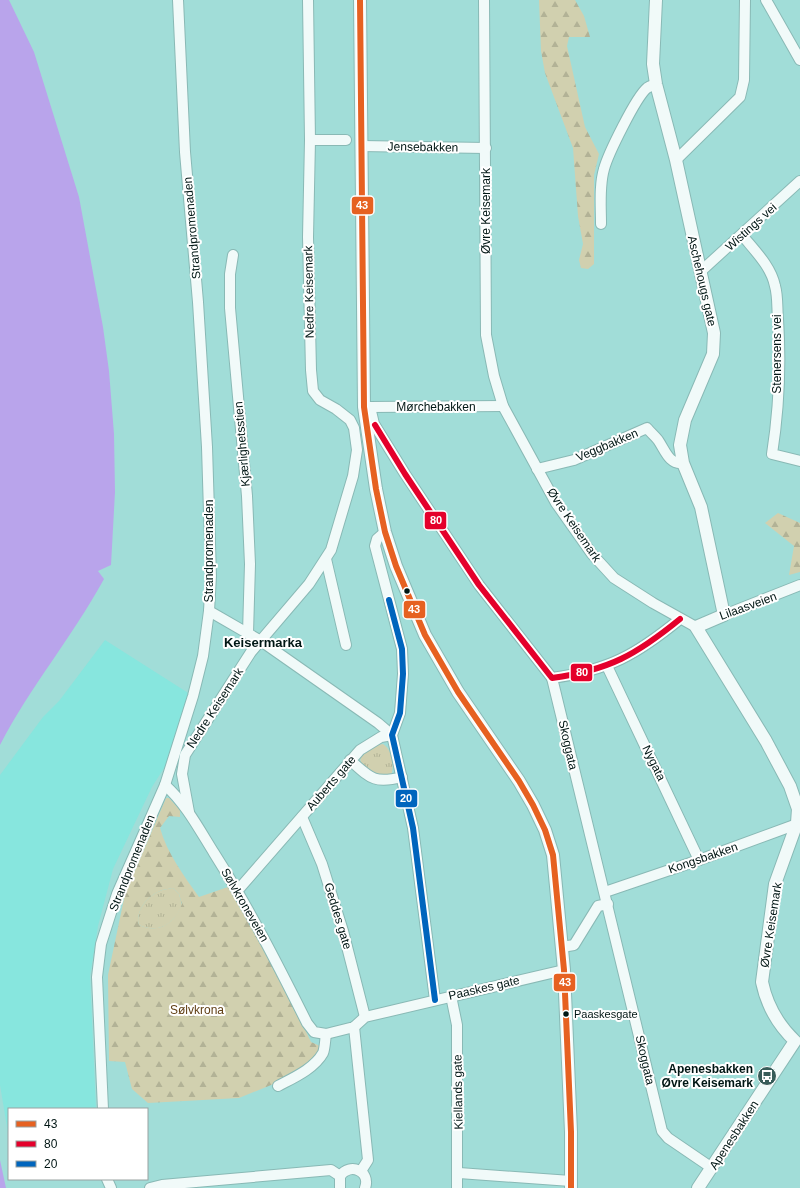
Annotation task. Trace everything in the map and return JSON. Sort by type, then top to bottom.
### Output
[{"type":"main road","points":[[360,0],[361,146],[367,407],[376,489],[385,532],[401,580],[428,641],[458,692],[519,781],[545,830],[553,855],[564,970],[571,1132],[571,1185]]},
{"type":"main road","name":"Aschehougs gate","points":[[656,0],[653,64],[656,84],[676,160],[712,320],[714,342],[713,354],[685,420],[681,435],[681,453],[683,464],[701,507],[724,614]]},
{"type":"main road","name":"Lilaasveien","points":[[696,627],[724,614]]},
{"type":"main road","name":"Øvre Keisemark","points":[[696,627],[757,725],[787,780],[798,809],[799,823],[775,884],[762,982],[765,996],[776,1020],[797,1038]]},
{"type":"main road","name":"Apenesbakken","points":[[698,1188],[797,1038]]},
{"type":"street","name":"Strandpromenaden","points":[[103,1108],[97,977],[101,944],[117,894],[165,785],[193,696],[202,656],[209,611],[211,576],[207,447],[198,302],[185,152],[178,0]]},
{"type":"street","name":"Nedre Keisemark","points":[[189,812],[182,774],[185,755],[206,720],[261,641],[309,584],[326,559],[331,550],[353,476],[357,450],[354,428],[350,420],[336,409],[320,400],[313,391],[311,370],[308,236],[310,140],[308,0]]},
{"type":"street","name":"Øvre Keisemark","points":[[484,0],[486,335],[494,376],[503,406],[556,502],[577,533],[604,568],[629,588],[696,627]]},
{"type":"street","points":[[676,160],[740,97],[744,80],[745,0]]},
{"type":"street","points":[[766,0],[800,60]]},
{"type":"street","points":[[601,224],[601,185],[604,168],[612,148],[640,96],[648,88],[656,84]]},
{"type":"street","points":[[310,140],[346,140]]},
{"type":"street","name":"Jensebakken","points":[[361,146],[486,148]]},
{"type":"street","name":"Wistings vei","points":[[700,272],[800,181]]},
{"type":"street","name":"Stenersens vei","points":[[742,235],[759,255],[770,273],[775,286],[779,342],[777,423],[772,454],[800,462]]},
{"type":"street","name":"Kjærlighetsstien","points":[[233,255],[230,274],[230,308],[247,496],[250,564],[248,633]]},
{"type":"street","name":"Mørchebakken","points":[[367,407],[503,406]]},
{"type":"street","points":[[367,407],[374,424],[404,474],[479,585],[552,678],[584,674],[629,656],[652,641],[680,619]]},
{"type":"street","name":"Veggbakken","points":[[537,469],[574,460],[647,428],[658,440],[664,451],[672,460],[678,464],[683,464]]},
{"type":"street","points":[[385,532],[377,539],[375,546],[402,649],[403,674],[400,713],[392,735],[413,828],[435,1000]]},
{"type":"street","points":[[326,559],[346,645]]},
{"type":"street","name":"Lilaasveien","points":[[724,614],[800,585]]},
{"type":"street","points":[[209,611],[261,641],[342,697],[392,735]]},
{"type":"street","name":"Nygata","points":[[607,666],[699,860]]},
{"type":"street","name":"Skoggata","points":[[552,678],[583,811],[608,904],[662,1131],[668,1138],[712,1168]]},
{"type":"street","name":"Auberts gate","points":[[238,890],[350,760],[360,750],[373,741],[392,735]]},
{"type":"street","points":[[350,760],[369,776],[378,781],[402,777]]},
{"type":"street","name":"Sølvkroneveien","points":[[165,785],[177,796],[189,812],[238,890],[267,943],[307,1023],[314,1032]]},
{"type":"street","name":"Geddes gate","points":[[302,817],[322,864],[343,931],[366,1017]]},
{"type":"street","name":"Kongsbakken","points":[[605,892],[699,860],[799,823]]},
{"type":"street","points":[[562,947],[574,946],[598,906],[608,904]]},
{"type":"street","name":"Paaskes gate","points":[[314,1032],[326,1034],[354,1027],[366,1017],[564,970]]},
{"type":"street","name":"Kiellands gate","points":[[451,996],[457,1025],[458,1188]]},
{"type":"street","points":[[354,1027],[368,1160],[361,1172]]},
{"type":"street","points":[[278,1086],[300,1074],[316,1062],[324,1051],[326,1034]]},
{"type":"street","points":[[340,1176],[350,1169],[361,1172],[366,1179],[367,1187]]},
{"type":"street","points":[[150,1188],[162,1185],[331,1170],[340,1176]]},
{"type":"street","points":[[459,1173],[571,1185]]},
{"type":"street","points":[[340,1176],[340,1188]]},
{"type":"shaded area","points":[[0,0],[9,0],[34,52],[79,197],[103,327],[109,371],[114,434],[115,492],[111,565],[98,571],[104,579],[0,745]]},
{"type":"shaded area","points":[[105,640],[193,696],[176,749],[152,787],[113,869],[98,926],[90,976],[96,1108],[8,1108],[8,1133],[0,1085],[0,775],[43,717],[59,701]]},
{"type":"shaded area","points":[[0,1160],[6,1188],[0,1188]]},
{"type":"green space","points":[[539,0],[575,0],[584,16],[590,37],[569,37],[567,46],[585,127],[599,154],[594,175],[594,264],[588,269],[581,268],[579,260],[583,244],[578,216],[573,148],[545,73],[541,51]]},
{"type":"green space","points":[[778,513],[800,523],[800,572],[789,575],[794,546],[765,523]]},
{"type":"green space","points":[[383,744],[392,757],[392,773],[388,775],[375,776],[362,765],[361,759],[364,752]]},
{"type":"green space","name":"Sølvkrona","points":[[166,798],[169,798],[180,810],[180,817],[169,816],[160,828],[176,864],[199,897],[228,887],[274,965],[311,1042],[320,1046],[317,1054],[302,1067],[276,1083],[239,1098],[148,1103],[132,1089],[125,1062],[109,1061],[108,975],[125,894]],"holes":[[[173,888],[179,894],[182,904],[179,911],[170,922],[159,928],[146,928],[139,925],[138,920],[140,910],[155,893]]]},
{"type":"green space","points":[[173,888],[179,894],[182,905],[175,917],[165,926],[159,928],[146,928],[139,925],[138,920],[140,910],[143,905],[155,893]]},
{"type":"transit line","name":"43","points":[[360,0],[364,407],[376,489],[385,532],[396,566],[425,635],[458,692],[519,781],[533,805],[545,830],[553,855],[564,970],[571,1132],[571,1188]]},
{"type":"transit line","name":"80","points":[[375,425],[405,474],[479,585],[552,678],[572,675],[621,659],[664,632],[680,619]]},
{"type":"transit line","name":"20","points":[[389,600],[402,649],[403,674],[400,713],[392,735],[413,828],[435,1000]]},
{"type":"place","name":"Paaskesgate","points":[[566,1014]]},
{"type":"place","name":"Apenesbakken Øvre Keisemark","points":[[767,1076]]},
{"type":"district","name":"Keisermarka","points":[[263,642]]}]
